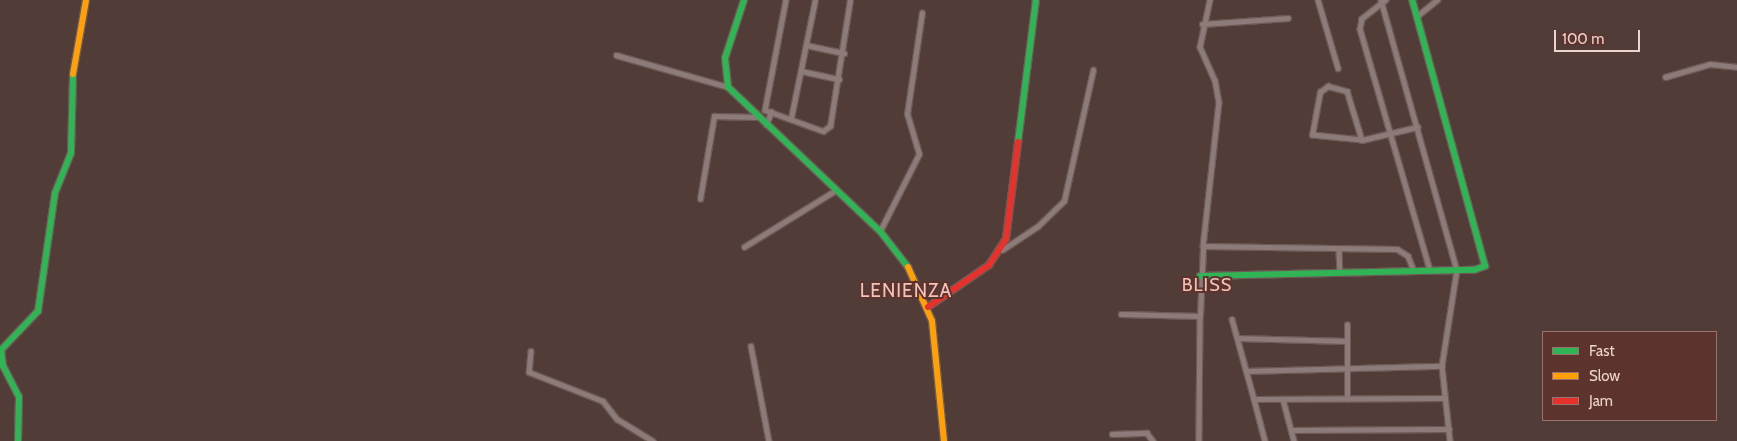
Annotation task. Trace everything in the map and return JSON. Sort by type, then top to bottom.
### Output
[{"type":"street","points":[[18,441],[20,397],[3,366],[1,350],[38,311],[55,192],[71,153],[72,77],[86,0]]},
{"type":"street","points":[[728,87],[725,58],[744,0]]},
{"type":"street","points":[[758,119],[765,110],[786,0]]},
{"type":"street","points":[[791,118],[815,0]]},
{"type":"street","points":[[765,110],[823,131],[828,129],[844,53],[850,0]]},
{"type":"street","points":[[1002,250],[1036,0]]},
{"type":"street","points":[[1199,441],[1200,276],[1219,102],[1215,80],[1200,48],[1202,24],[1210,0]]},
{"type":"street","points":[[1318,0],[1338,68]]},
{"type":"street","points":[[1200,276],[1481,269],[1486,259],[1412,0]]},
{"type":"street","points":[[1417,16],[1438,0]]},
{"type":"street","points":[[1430,270],[1360,29],[1362,19],[1383,1],[1457,270],[1442,366],[1450,441]]},
{"type":"street","points":[[880,231],[919,154],[907,114],[922,13]]},
{"type":"street","points":[[1202,24],[1288,18]]},
{"type":"street","points":[[806,45],[844,53]]},
{"type":"street","points":[[616,55],[728,87],[758,119],[880,231],[906,263],[928,307],[935,342],[944,441]]},
{"type":"street","points":[[1665,77],[1710,64],[1737,67]]},
{"type":"street","points":[[928,307],[973,280],[1002,250],[1045,220],[1064,201],[1093,70]]},
{"type":"street","points":[[801,71],[839,79]]},
{"type":"street","points":[[1362,140],[1347,91],[1337,86],[1324,88],[1312,135],[1362,140],[1390,135],[1417,127]]},
{"type":"street","points":[[766,125],[771,112]]},
{"type":"street","points":[[700,199],[714,116],[758,119]]},
{"type":"street","points":[[744,247],[836,190]]},
{"type":"street","points":[[1202,246],[1339,250],[1397,249],[1408,256],[1414,271]]},
{"type":"street","points":[[1339,250],[1340,272]]},
{"type":"street","points":[[1121,314],[1200,316]]},
{"type":"street","points":[[1232,318],[1265,441]]},
{"type":"street","points":[[1347,324],[1347,399]]},
{"type":"street","points":[[1237,338],[1347,341]]},
{"type":"street","points":[[751,346],[769,441]]},
{"type":"street","points":[[531,351],[529,372],[603,401],[617,420],[652,441]]},
{"type":"street","points":[[1246,371],[1442,366]]},
{"type":"street","points":[[1254,399],[1445,398]]},
{"type":"street","points":[[1283,399],[1293,430],[1294,441]]},
{"type":"street","points":[[1293,430],[1449,429]]},
{"type":"street","points":[[1112,434],[1147,434],[1153,441]]},
{"type":"traffic: fast","points":[[744,0],[725,58],[728,87],[880,231],[908,267]]},
{"type":"traffic: fast","points":[[1018,142],[1036,0]]},
{"type":"traffic: fast","points":[[1200,276],[1474,270],[1485,266],[1412,0]]},
{"type":"traffic: fast","points":[[18,441],[19,397],[3,366],[1,350],[38,311],[55,193],[71,153],[73,74]]},
{"type":"traffic: slow","points":[[73,74],[86,0]]},
{"type":"traffic: slow","points":[[908,267],[932,321],[944,441]]},
{"type":"traffic: jam","points":[[928,307],[989,265],[1006,239],[1018,142]]},
{"type":"district","name":"BLISS","points":[[1207,285]]},
{"type":"district","name":"LENIENZA","points":[[906,291]]}]
